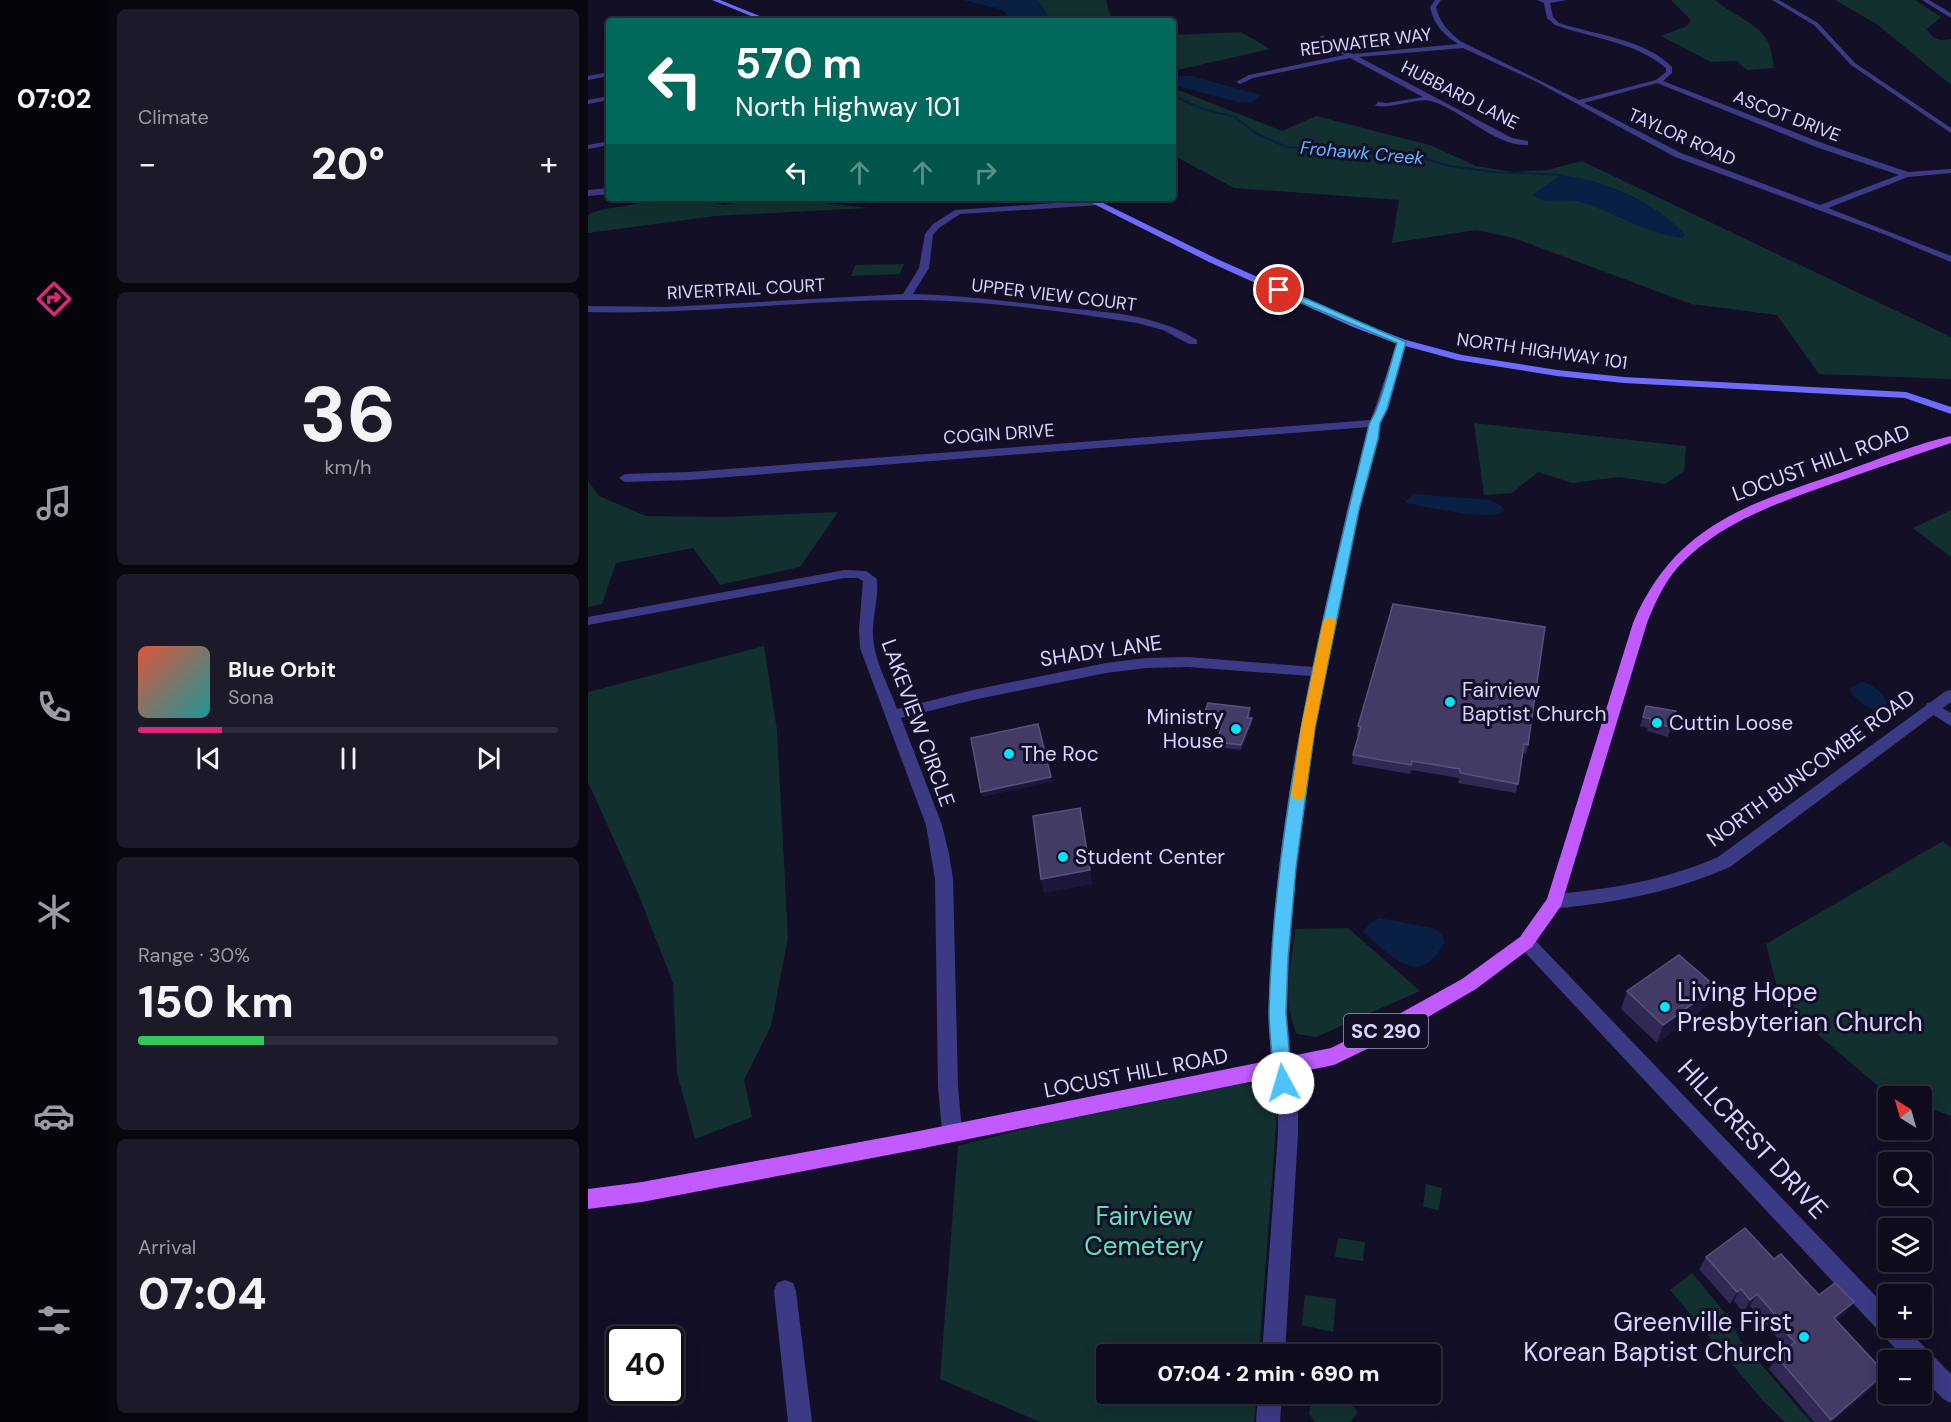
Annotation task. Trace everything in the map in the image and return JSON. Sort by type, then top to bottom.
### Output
[{"type":"main road","points":[[716,0],[761,18]]},
{"type":"main road","name":"NORTH HIGHWAY 101","points":[[1093,201],[1212,260],[1357,325],[1402,342],[1478,362],[1624,380],[1906,395],[1951,411]]},
{"type":"main road","name":"LOCUST HILL ROAD","points":[[588,1199],[642,1192],[909,1142],[1334,1056],[1397,1025],[1469,984],[1526,942],[1555,901],[1640,623],[1653,592],[1673,564],[1708,534],[1752,511],[1836,478],[1951,439]]},
{"type":"street","name":"TAYLOR ROAD","points":[[1438,0],[1433,7],[1435,16],[1452,38],[1463,46],[1528,75],[1671,152],[1920,245],[1951,259]]},
{"type":"street","points":[[1564,0],[1544,1],[1550,18],[1557,24],[1614,41],[1663,62],[1670,71],[1658,81],[1578,102]]},
{"type":"street","points":[[1775,0],[1816,24],[1853,64],[1951,131]]},
{"type":"street","points":[[1926,0],[1951,16]]},
{"type":"street","name":"HUBBARD LANE","points":[[1323,37],[1323,41],[1350,56],[1509,140],[1525,143]]},
{"type":"street","name":"REDWATER WAY","points":[[1240,82],[1251,76],[1350,56],[1463,46]]},
{"type":"street","points":[[588,78],[606,75]]},
{"type":"street","name":"ASCOT DRIVE","points":[[1658,81],[1819,146],[1907,175]]},
{"type":"street","points":[[1378,104],[1430,98]]},
{"type":"street","points":[[588,102],[606,99]]},
{"type":"street","points":[[588,147],[606,143]]},
{"type":"street","points":[[1820,208],[1907,175],[1951,171]]},
{"type":"street","points":[[588,193],[606,191]]},
{"type":"street","points":[[906,297],[924,268],[929,234],[944,221],[992,211],[1097,203]]},
{"type":"street","name":"RIVERTRAIL COURT","points":[[588,309],[646,312],[906,297]]},
{"type":"street","name":"UPPER VIEW COURT","points":[[906,297],[969,300],[1119,317],[1172,329],[1194,342]]},
{"type":"street","points":[[1274,1344],[1288,1133],[1278,1013],[1288,868],[1302,765],[1353,510],[1373,439],[1375,423],[1382,409],[1402,342]]},
{"type":"street","name":"COGIN DRIVE","points":[[625,478],[711,474],[1375,423]]},
{"type":"street","name":"LAKEVIEW CIRCLE","points":[[588,621],[845,574],[861,574],[870,579],[864,637],[934,825],[941,854],[944,879],[947,1075],[952,1132]]},
{"type":"street","name":"SHADY LANE","points":[[893,715],[994,690],[1106,668],[1146,663],[1188,662],[1319,672]]},
{"type":"street","name":"NORTH BUNCOMBE ROAD","points":[[1555,901],[1608,896],[1655,887],[1686,878],[1724,862],[1951,695]]},
{"type":"street","points":[[1932,707],[1951,721]]},
{"type":"street","name":"HILLCREST DRIVE","points":[[1526,942],[1878,1313]]},
{"type":"street","points":[[785,1291],[800,1422]]},
{"type":"street","name":"HILLCREST DRIVE","points":[[1901,1338],[1951,1391]]},
{"type":"street","points":[[1268,1422],[1269,1404]]},
{"type":"green space","points":[[1038,0],[1106,0],[1111,18],[1049,18]]},
{"type":"green space","points":[[1671,0],[1715,0],[1763,34],[1770,46],[1774,68],[1747,70],[1737,61],[1711,62],[1661,36],[1687,26],[1691,20]]},
{"type":"green space","points":[[1835,0],[1915,0],[1941,17],[1927,29],[1937,39],[1951,39],[1951,85],[1878,25]]},
{"type":"green space","points":[[1241,32],[1270,49],[1176,70],[1176,35]]},
{"type":"green space","points":[[1176,89],[1282,131],[1316,116],[1430,145],[1476,166],[1513,172],[1547,170],[1582,161],[1951,337],[1951,379],[1819,374],[1777,315],[1691,304],[1514,238],[1476,230],[1392,243],[1399,200],[1234,188],[1176,157]]},
{"type":"green space","points":[[645,201],[707,201],[723,205],[744,201],[807,201],[869,208],[715,216],[588,233],[588,215],[604,209]]},
{"type":"green space","points":[[904,264],[900,274],[851,276],[855,265]]},
{"type":"green space","points":[[1474,423],[1686,446],[1684,471],[1665,484],[1619,477],[1572,483],[1538,472],[1512,493],[1484,495]]},
{"type":"green space","points":[[588,481],[599,496],[646,516],[725,517],[838,512],[800,567],[720,585],[693,548],[616,563],[602,604],[588,607]]},
{"type":"green space","points":[[1951,510],[1951,557],[1913,528]]},
{"type":"green space","points":[[764,646],[777,730],[788,938],[771,1026],[744,1080],[752,1117],[695,1139],[677,1073],[673,983],[638,893],[588,782],[588,692]]},
{"type":"green space","points":[[1943,841],[1951,848],[1951,1116],[1932,1109],[1932,1086],[1878,1086],[1781,1003],[1766,944]]},
{"type":"green space","points":[[1348,928],[1420,991],[1316,1037],[1297,1034],[1292,1022],[1289,996],[1295,929]]},
{"type":"green space","name":"Fairview Cemetery","points":[[1247,1083],[1267,1092],[1277,1113],[1260,1344],[1096,1344],[1096,1404],[1256,1404],[1254,1422],[1040,1422],[940,1379],[958,1146],[1047,1123]]},
{"type":"green space","points":[[1426,1184],[1442,1188],[1439,1210],[1423,1207]]},
{"type":"green space","points":[[1338,1238],[1365,1242],[1363,1261],[1335,1257]]},
{"type":"green space","points":[[1692,1273],[1731,1320],[1740,1340],[1811,1422],[1785,1422],[1765,1403],[1670,1290]]},
{"type":"green space","points":[[1305,1295],[1336,1299],[1333,1332],[1302,1325]]},
{"type":"green space","points":[[1310,1404],[1351,1404],[1358,1412],[1350,1422],[1315,1422],[1309,1414]]},
{"type":"water","points":[[963,0],[1038,0],[1049,18],[1010,18],[1003,10]]},
{"type":"water","points":[[1191,76],[1261,95],[1253,102],[1238,102],[1176,86],[1176,77]]},
{"type":"water","points":[[1562,175],[1612,187],[1629,195],[1660,212],[1685,235],[1683,238],[1669,236],[1577,201],[1547,201],[1533,194]]},
{"type":"water","points":[[1414,494],[1491,500],[1502,506],[1505,511],[1498,514],[1474,514],[1407,503],[1406,501]]},
{"type":"water","points":[[1861,682],[1874,687],[1881,693],[1887,705],[1884,709],[1869,707],[1852,693],[1849,689]]},
{"type":"water","points":[[1379,918],[1433,928],[1442,933],[1444,943],[1425,965],[1404,964],[1363,932],[1370,923]]},
{"type":"building","name":"Fairview Baptist Church","points":[[1393,604],[1545,627],[1528,745],[1524,744],[1518,784],[1460,773],[1460,769],[1412,761],[1411,765],[1353,755],[1361,727],[1358,726]]},
{"type":"building","name":"Ministry House","points":[[1208,703],[1250,708],[1247,718],[1252,718],[1241,745],[1217,742],[1224,717],[1204,714]]},
{"type":"building","points":[[1646,706],[1676,711],[1671,727],[1650,722],[1651,719],[1643,717]]},
{"type":"building","name":"The Roc","points":[[1038,724],[1051,777],[981,792],[971,738]]},
{"type":"building","name":"Student Center","points":[[1080,808],[1090,870],[1041,879],[1033,816]]},
{"type":"building","points":[[1679,955],[1716,987],[1663,1025],[1627,991]]},
{"type":"building","name":"Greenville First Korean Baptist Church","points":[[1745,1228],[1774,1259],[1781,1254],[1819,1295],[1835,1283],[1854,1302],[1834,1318],[1878,1365],[1878,1379],[1831,1420],[1777,1357],[1795,1342],[1788,1335],[1791,1333],[1757,1294],[1750,1300],[1741,1289],[1737,1292],[1706,1257]]},
{"type":"waterway","name":"Frohawk Creek","points":[[1176,97],[1203,109],[1235,117],[1255,133],[1287,147],[1419,157],[1450,166],[1493,172],[1562,175]]},
{"type":"slow traffic","points":[[1298,796],[1308,727],[1330,621]]},
{"type":"place","name":"Fairview Baptist Church","points":[[1450,702]]},
{"type":"place","name":"Cuttin Loose","points":[[1657,723]]},
{"type":"place","name":"Ministry House","points":[[1236,729]]},
{"type":"place","name":"The Roc","points":[[1009,754]]},
{"type":"place","name":"Student Center","points":[[1063,857]]},
{"type":"place","name":"Living Hope Presbyterian Church","points":[[1665,1007]]},
{"type":"place","name":"Greenville First Korean Baptist Church","points":[[1804,1337]]},
{"type":"route","points":[[1279,290],[1357,325],[1402,342],[1382,409],[1375,423],[1373,439],[1353,510],[1308,727],[1288,868],[1280,959],[1278,1013],[1283,1083]]}]
